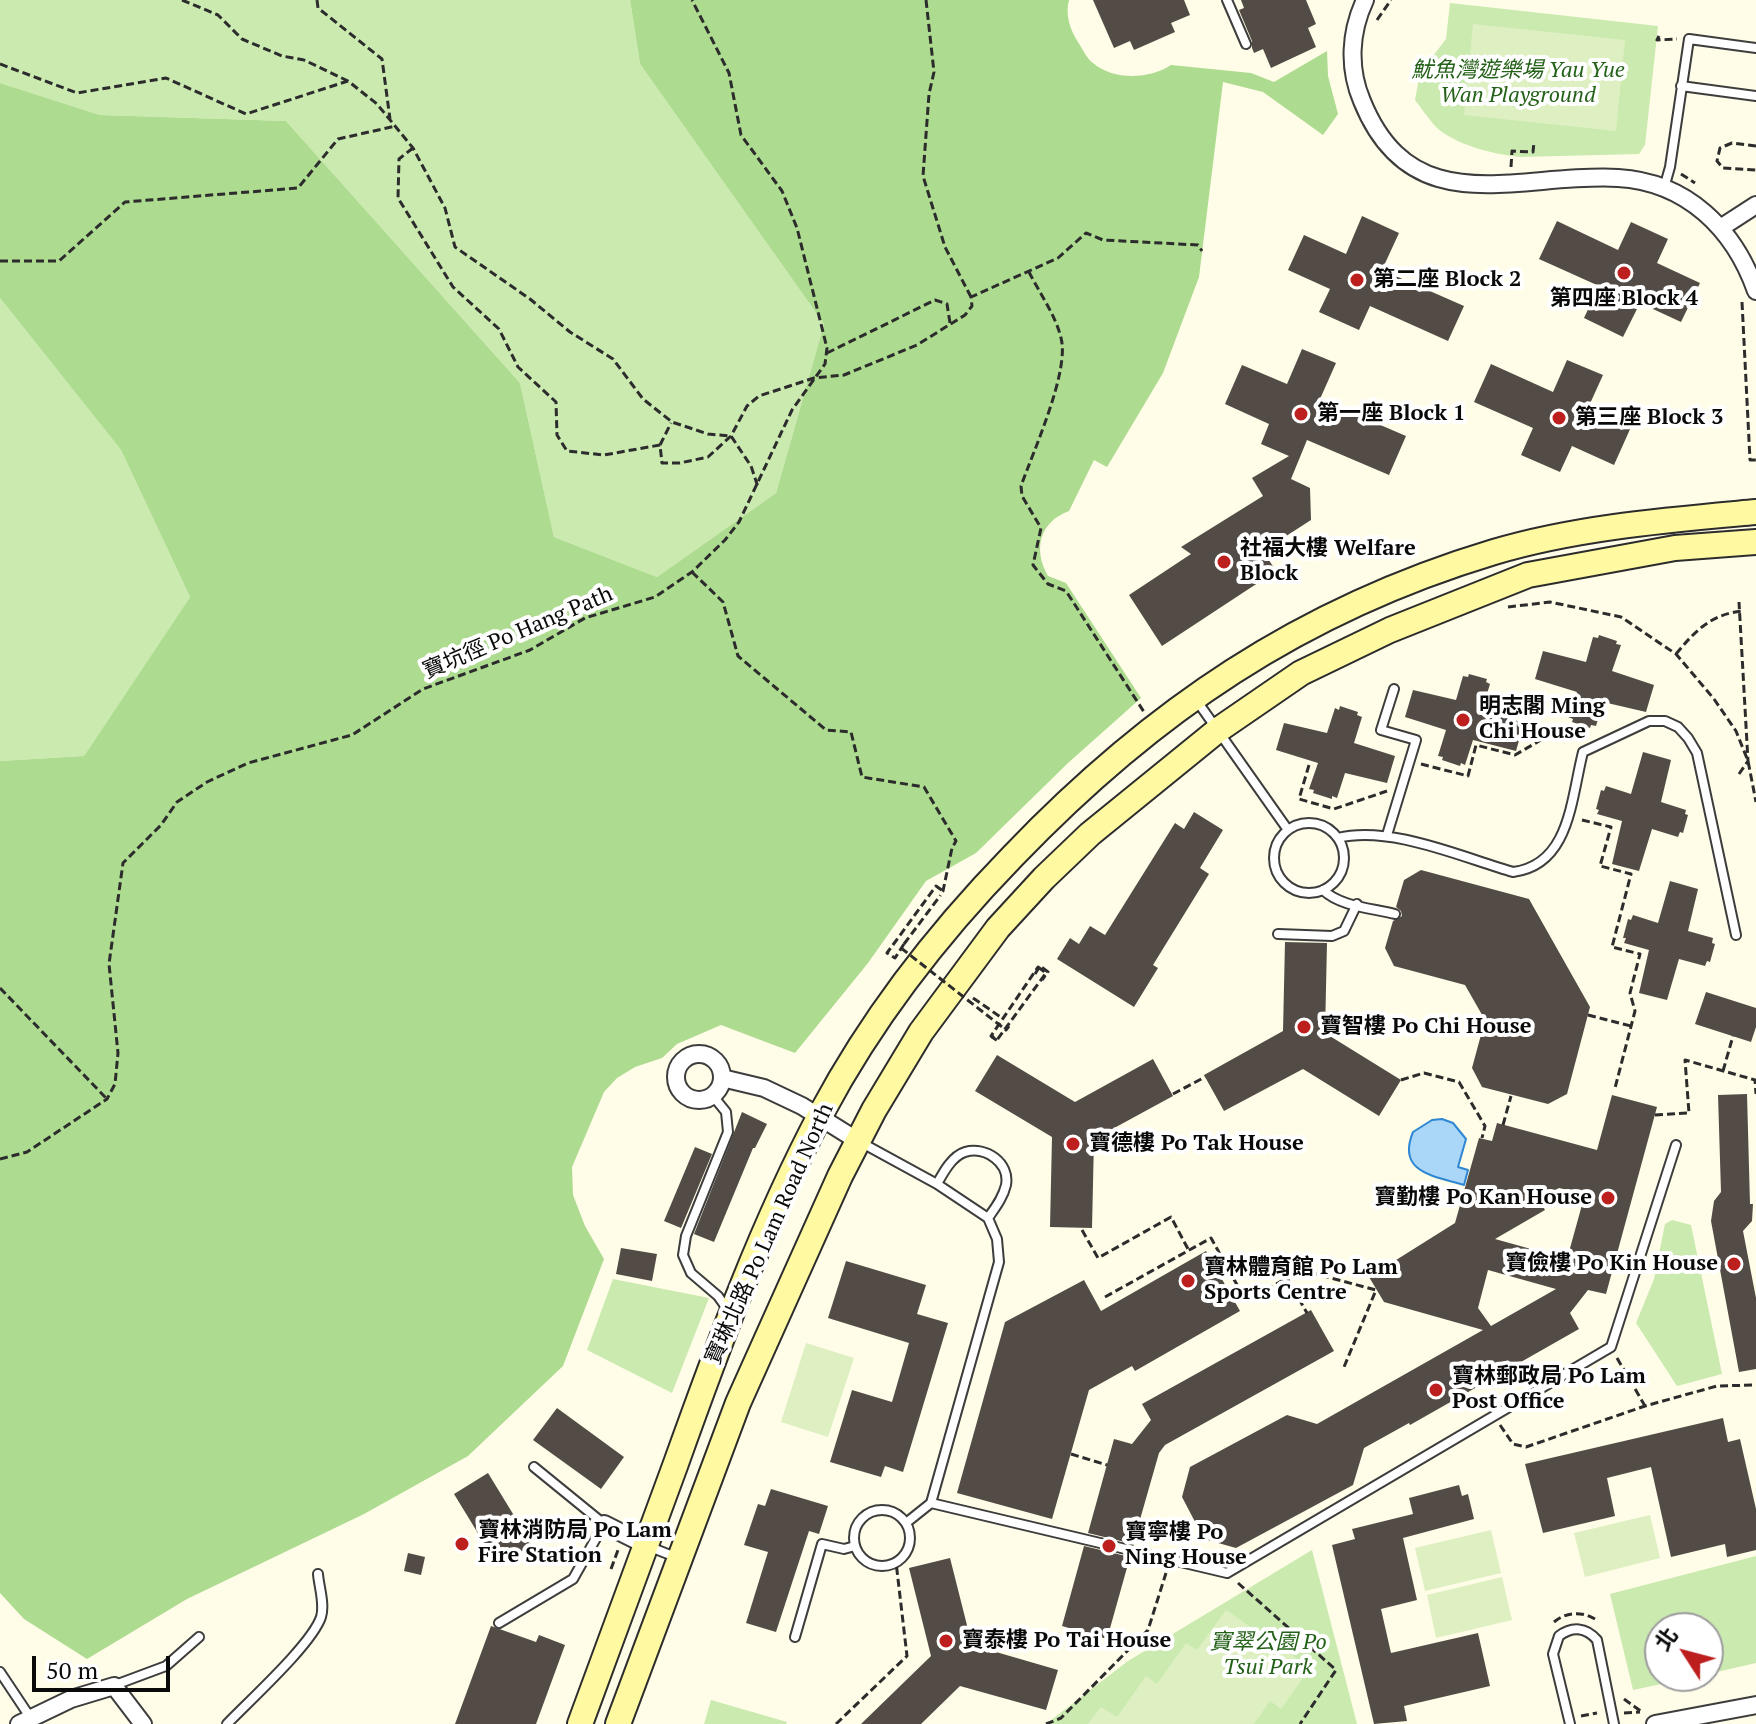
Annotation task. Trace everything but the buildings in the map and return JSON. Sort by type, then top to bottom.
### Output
[{"type":"main road","name":"寶琳北路 Po Lam Road North","points":[[580,1724],[731,1314],[783,1194],[820,1117],[887,1009],[971,899],[1101,769],[1235,669],[1330,616],[1444,568],[1543,539],[1668,520],[1756,512]]},
{"type":"main road","name":"寶琳北路 Po Lam Road North","points":[[618,1724],[763,1344],[858,1141],[921,1032],[998,928],[1068,854],[1218,730],[1301,673],[1390,630],[1528,575],[1675,548],[1756,542]]},
{"type":"street","points":[[1365,0],[1353,37],[1356,82],[1374,125],[1393,151],[1406,161],[1434,176],[1466,184],[1516,185],[1621,178],[1664,189],[1695,206],[1722,227],[1735,245],[1748,292]]},
{"type":"street","points":[[1722,227],[1756,205]]},
{"type":"street","points":[[706,1054],[718,1063],[722,1078],[713,1096],[699,1101],[680,1092],[675,1078],[679,1065],[690,1055],[706,1054]]},
{"type":"street","points":[[722,1078],[764,1088],[858,1141]]},
{"type":"street","points":[[604,1524],[646,1545]]},
{"type":"street","points":[[24,1721],[71,1699],[114,1686],[143,1724]]},
{"type":"street","points":[[1655,1724],[1756,1705]]},
{"type":"street","points":[[1724,1712],[1756,1711]]},
{"type":"lane","points":[[1227,0],[1246,44]]},
{"type":"lane","points":[[1664,189],[1689,39],[1756,48]]},
{"type":"lane","points":[[1681,86],[1756,96]]},
{"type":"lane","points":[[1387,835],[1416,740],[1381,730],[1394,689]]},
{"type":"lane","points":[[1194,697],[1288,830]]},
{"type":"lane","points":[[1338,838],[1387,835],[1513,872],[1539,865],[1557,847],[1583,752],[1649,721],[1665,721],[1678,727],[1697,753],[1736,935]]},
{"type":"lane","points":[[1317,824],[1338,838],[1343,848],[1343,868],[1333,884],[1323,890],[1301,893],[1282,881],[1276,871],[1275,849],[1288,830],[1317,824]]},
{"type":"lane","points":[[1323,890],[1331,898],[1395,914]]},
{"type":"lane","points":[[1278,934],[1332,936],[1344,931],[1357,904]]},
{"type":"lane","points":[[713,1096],[726,1112],[728,1132],[686,1236],[683,1255],[691,1273],[718,1296],[731,1314]]},
{"type":"lane","points":[[858,1141],[937,1184],[988,1218],[997,1239],[999,1262],[931,1503],[906,1523]]},
{"type":"lane","points":[[931,1503],[1227,1573],[1611,1347],[1676,1145]]},
{"type":"lane","points":[[937,1184],[948,1165],[964,1152],[984,1151],[1001,1162],[1007,1181],[1001,1200],[988,1218]]},
{"type":"lane","points":[[499,1623],[573,1579],[604,1524],[534,1467]]},
{"type":"lane","points":[[893,1512],[906,1523],[910,1540],[903,1557],[896,1562],[889,1565],[872,1564],[855,1546],[856,1528],[867,1514],[893,1512]]},
{"type":"lane","points":[[795,1637],[822,1544],[844,1549],[855,1546]]},
{"type":"lane","points":[[646,1545],[679,1558]]},
{"type":"lane","points":[[227,1724],[300,1648],[317,1625],[322,1613],[318,1574]]},
{"type":"lane","points":[[1569,1721],[1553,1654],[1559,1636],[1576,1629],[1588,1631],[1597,1640],[1614,1724]]},
{"type":"lane","points":[[114,1686],[166,1666],[199,1637]]},
{"type":"lane","points":[[0,1672],[24,1721]]},
{"type":"path","points":[[182,0],[218,15],[242,39],[282,56],[304,60],[348,81],[377,104],[413,148],[445,208],[455,247],[530,299],[570,332],[613,359],[643,399],[672,422],[708,434],[731,436]]},
{"type":"path","points":[[317,0],[318,8],[382,59],[390,119]]},
{"type":"path","points":[[692,0],[729,73],[741,135],[782,191],[797,228],[827,353],[935,300],[947,304],[950,324]]},
{"type":"path","points":[[672,422],[660,445],[662,463],[708,457],[731,436],[747,406],[759,396],[814,378],[844,375],[917,345],[965,315],[972,306],[971,297],[945,247],[923,176],[929,94],[934,72],[926,0]]},
{"type":"path","points":[[1371,30],[1391,0]]},
{"type":"path","points":[[1659,36],[1657,40],[1689,39]]},
{"type":"path","points":[[0,64],[77,93],[166,78],[246,114],[348,81]]},
{"type":"path","points":[[0,261],[59,261],[125,202],[298,188],[338,139],[396,126]]},
{"type":"path","points":[[1511,171],[1512,151],[1533,152],[1534,142]]},
{"type":"path","points":[[1756,146],[1732,143],[1720,148],[1717,161],[1723,168],[1756,170]]},
{"type":"path","points":[[413,148],[399,159],[398,198],[453,287],[499,329],[518,367],[556,402],[557,435],[567,451],[604,455],[660,445]]},
{"type":"path","points":[[1670,167],[1703,189]]},
{"type":"path","points":[[971,297],[1058,258],[1086,233],[1103,240],[1160,245],[1186,243],[1198,245],[1202,251]]},
{"type":"path","points":[[1028,270],[1061,337],[1063,355],[1058,380],[1021,486],[1022,496],[1041,528],[1033,565],[1048,584],[1066,591],[1146,715]]},
{"type":"path","points":[[1748,292],[1745,332],[1750,460],[1756,460]]},
{"type":"path","name":"寶坑徑 Po Hang Path","points":[[107,1099],[115,1084],[118,1053],[109,964],[123,863],[161,825],[177,802],[207,782],[248,763],[352,735],[423,689],[530,650],[585,618],[655,597],[692,572],[732,531],[758,487],[792,410],[825,364],[827,353]]},
{"type":"path","points":[[731,436],[751,466],[758,487]]},
{"type":"path","points":[[692,572],[723,602],[738,656],[826,730],[851,732],[862,777],[924,787],[956,841],[943,891],[895,958],[887,953],[936,886],[943,891]]},
{"type":"path","points":[[1507,607],[1550,602],[1621,617],[1676,654],[1726,714],[1748,761]]},
{"type":"path","points":[[1739,602],[1742,611],[1748,761],[1756,802]]},
{"type":"path","points":[[1676,654],[1702,625],[1721,615],[1742,611]]},
{"type":"path","points":[[1410,761],[1468,776],[1476,745],[1515,755],[1558,730],[1581,736],[1588,749]]},
{"type":"path","points":[[1739,774],[1748,761]]},
{"type":"path","points":[[1309,765],[1299,799],[1334,809],[1391,789]]},
{"type":"path","points":[[1581,819],[1611,827],[1600,866],[1631,874],[1612,947],[1640,954],[1630,993],[1635,1011],[1615,1088]]},
{"type":"path","points":[[902,933],[912,940],[916,936]]},
{"type":"path","points":[[901,948],[1006,1029]]},
{"type":"path","points":[[1006,1029],[998,1041],[992,1037],[1001,1024],[1040,966],[1048,972],[1006,1029],[997,1040],[991,1036],[1038,967],[1046,973],[1006,1029]]},
{"type":"path","points":[[0,988],[107,1099],[27,1152],[0,1159]]},
{"type":"path","points":[[961,1007],[972,996],[1004,1016]]},
{"type":"path","points":[[1588,1015],[1631,1026]]},
{"type":"path","points":[[1001,1024],[1006,1029]]},
{"type":"path","points":[[1723,1071],[1733,1036]]},
{"type":"path","points":[[1655,1115],[1689,1113],[1685,1060],[1755,1080],[1756,1094]]},
{"type":"path","points":[[1401,1080],[1424,1073],[1459,1082],[1485,1126],[1482,1138]]},
{"type":"path","points":[[1173,1094],[1205,1077]]},
{"type":"path","points":[[1503,1125],[1511,1096]]},
{"type":"path","points":[[1082,1230],[1098,1258],[1171,1217],[1189,1250]]},
{"type":"path","points":[[1105,1297],[1211,1238],[1246,1301],[1301,1270],[1376,1290],[1344,1367]]},
{"type":"path","points":[[1287,1278],[1307,1313]]},
{"type":"path","points":[[1611,1347],[1645,1406]]},
{"type":"path","points":[[1508,1438],[1513,1444],[1526,1447],[1645,1406],[1717,1386],[1756,1385]]},
{"type":"path","points":[[1071,1454],[1107,1465]]},
{"type":"path","points":[[1046,1724],[1061,1718],[1148,1630],[1170,1560]]},
{"type":"path","points":[[836,1724],[907,1656],[896,1562]]},
{"type":"path","points":[[1227,1573],[1336,1670],[1300,1724]]},
{"type":"path","points":[[1549,1626],[1562,1616],[1580,1613],[1600,1623]]},
{"type":"path","points":[[1622,1695],[1626,1703],[1642,1712]]},
{"type":"path","points":[[1569,1721],[1610,1710]]},
{"type":"green space","points":[[0,0],[630,0],[640,64],[824,324],[776,493],[657,577],[554,537],[520,383],[286,121],[100,115],[0,83]]},
{"type":"green space","points":[[630,0],[1069,0],[1071,27],[1087,56],[1102,69],[1121,75],[1153,73],[1171,65],[1251,73],[1274,82],[1327,51],[1328,76],[1338,114],[1323,135],[1263,92],[1223,82],[1199,277],[1163,373],[1107,467],[1094,460],[1069,511],[1051,522],[1042,538],[1041,556],[1048,576],[1066,583],[1141,698],[1068,763],[976,853],[926,881],[868,963],[795,1053],[721,1025],[677,1044],[662,1058],[635,1067],[617,1078],[604,1092],[572,1167],[573,1195],[585,1226],[604,1259],[563,1366],[468,1456],[364,1514],[187,1599],[87,1659],[24,1619],[0,1593],[0,761],[84,756],[190,597],[121,450],[0,298],[0,83],[100,115],[286,121],[520,383],[554,537],[657,577],[776,493],[824,324],[640,64]]},
{"type":"green space","name":"魷魚灣遊樂場 Yau Yue Wan Playground","points":[[1450,3],[1658,26],[1645,145],[1639,154],[1521,157],[1476,148],[1443,133],[1415,100],[1420,73],[1446,39]]},
{"type":"green space","points":[[1473,24],[1625,40],[1616,131],[1464,115]]},
{"type":"green space","points":[[0,298],[121,450],[190,597],[84,756],[0,761]]},
{"type":"green space","points":[[1672,1220],[1691,1225],[1722,1374],[1677,1386],[1636,1323],[1654,1279],[1665,1224]]},
{"type":"green space","points":[[613,1279],[709,1298],[672,1393],[587,1350]]},
{"type":"green space","points":[[806,1343],[854,1358],[828,1437],[781,1422]]},
{"type":"green space","points":[[1650,1515],[1660,1558],[1585,1577],[1574,1533]]},
{"type":"green space","points":[[1491,1530],[1501,1573],[1425,1591],[1415,1548]]},
{"type":"green space","name":"寶翠公園 Po Tsui Park","points":[[1312,1550],[1357,1724],[1046,1724],[1128,1661]]},
{"type":"green space","points":[[1756,1556],[1756,1663],[1724,1670],[1724,1612],[1644,1612],[1644,1688],[1633,1690],[1610,1594]]},
{"type":"green space","points":[[1502,1577],[1512,1620],[1436,1638],[1427,1595]]},
{"type":"green space","points":[[1226,1610],[1310,1668],[1281,1709],[1270,1701],[1254,1724],[1088,1724],[1101,1707],[1117,1717],[1146,1676],[1157,1684],[1186,1643],[1197,1650]]},
{"type":"green space","points":[[711,1700],[787,1722],[704,1724]]},
{"type":"water","points":[[1442,1119],[1453,1123],[1466,1139],[1458,1167],[1468,1170],[1464,1185],[1421,1170],[1410,1156],[1413,1132],[1432,1120]]},
{"type":"place","name":"第四座 Block 4","points":[[1624,273]]},
{"type":"place","name":"第二座 Block 2","points":[[1357,280]]},
{"type":"place","name":"第一座 Block 1","points":[[1301,414]]},
{"type":"place","name":"第三座 Block 3","points":[[1559,418]]},
{"type":"place","name":"社福大樓 Welfare Block","points":[[1224,562]]},
{"type":"place","name":"明志閣 Ming Chi House","points":[[1463,720]]},
{"type":"place","name":"寶智樓 Po Chi House","points":[[1304,1027]]},
{"type":"place","name":"寶德樓 Po Tak House","points":[[1073,1144]]},
{"type":"place","name":"寶勤樓 Po Kan House","points":[[1608,1198]]},
{"type":"place","name":"寶儉樓 Po Kin House","points":[[1734,1264]]},
{"type":"place","name":"寶林體育館 Po Lam Sports Centre","points":[[1188,1281]]},
{"type":"place","name":"寶林郵政局 Po Lam Post Office","points":[[1436,1390]]},
{"type":"place","name":"寶林消防局 Po Lam Fire Station","points":[[462,1544]]},
{"type":"place","name":"寶寧樓 Po Ning House","points":[[1109,1546]]},
{"type":"place","name":"寶泰樓 Po Tai House","points":[[946,1641]]}]
